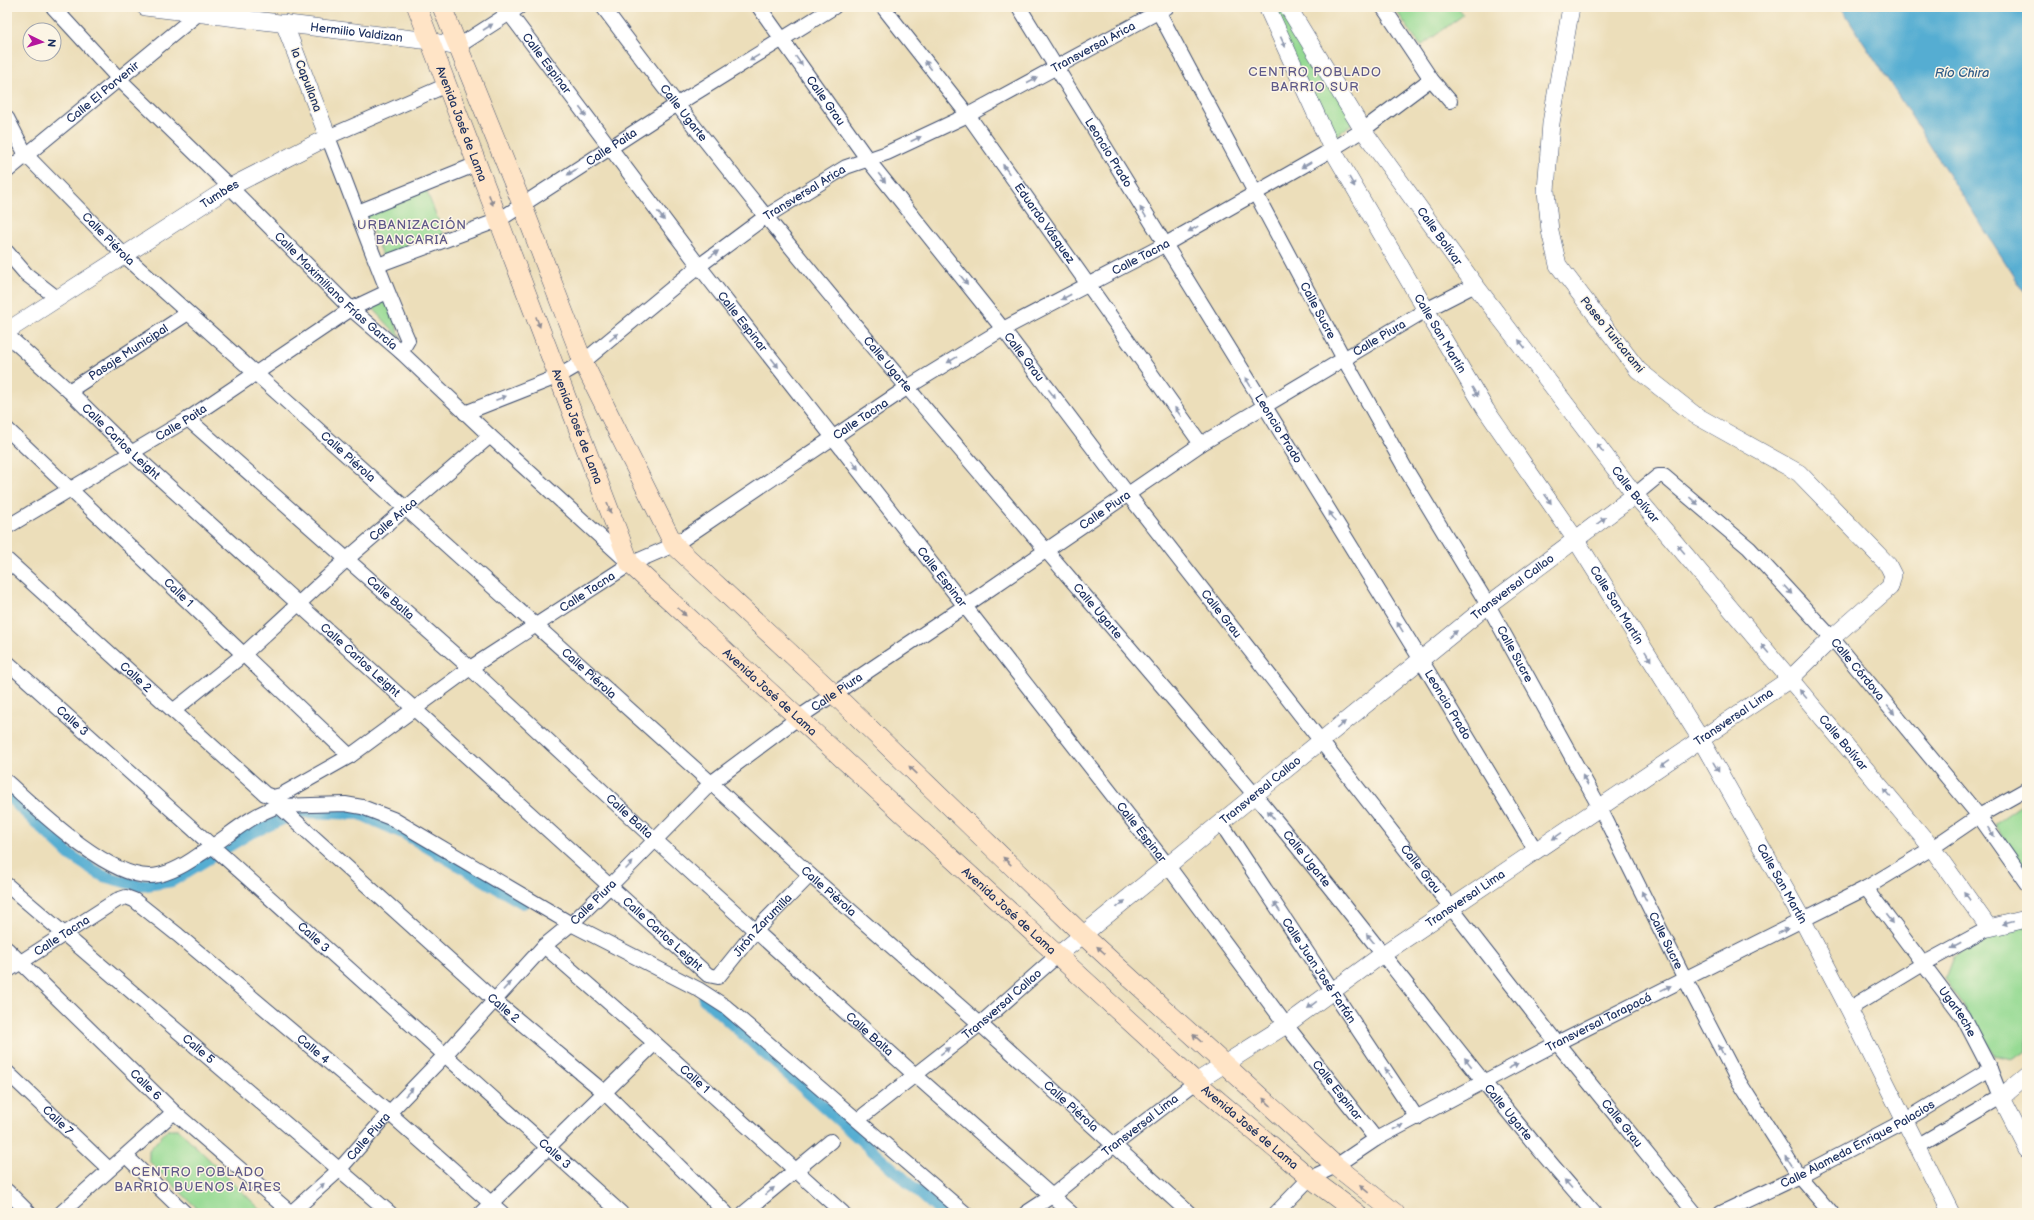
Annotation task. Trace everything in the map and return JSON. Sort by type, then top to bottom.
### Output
[{"type":"main road","name":"Avenida José de Lama","points":[[417,7],[630,564],[1196,1082],[1310,1178],[1357,1213]]},
{"type":"main road","name":"Avenida José de Lama","points":[[442,7],[584,362],[674,545],[834,694],[1083,935],[1336,1166],[1395,1213]]},
{"type":"street","name":"Calle Maximiliano Frías García","points":[[53,7],[119,79],[230,187],[351,309],[401,352],[465,413],[630,564]]},
{"type":"street","name":"Hermilio Valdizan","points":[[145,7],[430,41],[457,47]]},
{"type":"street","name":"Calle Ugarte","points":[[603,7],[676,105],[765,217],[1046,550],[1256,795],[1484,1082],[1594,1213]]},
{"type":"street","name":"Calle Grau","points":[[759,7],[784,40],[868,160],[1003,329],[1127,493],[1557,1043],[1695,1213]]},
{"type":"street","name":"Calle Paita","points":[[378,264],[499,220],[676,105],[784,40],[834,7]]},
{"type":"street","name":"Eduardo Vásquez","points":[[883,7],[968,115],[1201,444]]},
{"type":"street","name":"Leoncio Prado","points":[[1019,7],[1263,407],[1421,660],[1536,851]]},
{"type":"street","name":"Calle San Martín","points":[[1267,7],[1332,149],[1426,310],[1486,410],[1576,540],[1700,738],[1803,920],[1850,1009],[1904,1121],[1951,1213]]},
{"type":"street","name":"Calle Bolívar","points":[[1288,7],[1363,130],[1475,285],[1636,495],[1932,848],[1989,928]]},
{"type":"street","points":[[1383,7],[1431,79],[1450,101]]},
{"type":"street","name":"Paseo Turicarami","points":[[1571,7],[1551,124],[1546,190],[1550,230],[1558,265],[1638,370],[1695,415],[1799,473],[1888,565],[1892,575]]},
{"type":"street","name":"Transversal Arica","points":[[465,413],[558,376],[584,362],[699,266],[765,217],[846,167],[887,153],[968,115],[1055,68],[1160,8]]},
{"type":"street","name":"Calle Sucre","points":[[1160,8],[1255,194],[1344,359],[1406,468],[1488,605],[1600,808],[1685,979],[1736,1077],[1799,1176],[1831,1213]]},
{"type":"street","points":[[457,47],[514,10]]},
{"type":"street","name":"Calle Espinar","points":[[514,10],[610,148],[699,266],[1168,866],[1286,1025],[1376,1139]]},
{"type":"street","name":"Calle El Porvenir","points":[[7,171],[199,13]]},
{"type":"street","name":"la Capullana","points":[[284,23],[328,137]]},
{"type":"street","name":"Calle Tacna","points":[[265,794],[273,797],[281,795],[350,756],[470,668],[630,564],[674,545],[833,436],[908,387],[1003,329],[1164,245],[1332,149],[1363,130],[1431,79]]},
{"type":"street","name":"Tumbes","points":[[7,331],[230,187],[328,137],[447,85]]},
{"type":"street","name":"Calle Piérola","points":[[7,118],[26,155],[125,256],[711,783],[810,875],[980,1024],[1113,1146],[1190,1213]]},
{"type":"street","points":[[328,137],[378,264],[387,292],[408,340],[401,352]]},
{"type":"street","points":[[358,212],[477,164]]},
{"type":"street","points":[[7,252],[26,274],[57,298]]},
{"type":"street","name":"Calle Piura","points":[[291,1213],[339,1170],[389,1112],[445,1055],[544,946],[571,924],[609,887],[654,839],[711,783],[798,718],[965,606],[1127,493],[1201,444],[1426,310],[1475,285]]},
{"type":"street","name":"Calle Paita","points":[[7,527],[188,419],[254,373],[351,309],[387,292]]},
{"type":"street","name":"Pasaje Municipal","points":[[69,391],[188,314]]},
{"type":"street","name":"Calle Carlos Leight","points":[[7,335],[69,391],[132,453],[415,708],[609,887],[708,975],[718,977]]},
{"type":"street","name":"Calle Balta","points":[[188,419],[470,668],[755,931],[1071,1213]]},
{"type":"street","name":"Calle 1","points":[[7,429],[242,656],[350,756]]},
{"type":"street","name":"Calle Arica","points":[[173,711],[242,656],[347,559],[490,436]]},
{"type":"street","name":"Transversal Callao","points":[[864,1115],[980,1024],[1058,955],[1221,824],[1488,605],[1636,495],[1658,476],[1664,476]]},
{"type":"street","name":"Calle Córdova","points":[[1664,476],[1749,548],[1832,638],[1979,816],[2027,884]]},
{"type":"street","name":"Calle 2","points":[[7,560],[265,794]]},
{"type":"street","name":"Transversal Lima","points":[[1031,1210],[1052,1196],[1113,1146],[1196,1082],[1286,1025],[1332,990],[1451,907],[1600,808],[1700,738],[1790,678],[1832,638],[1890,587],[1892,575]]},
{"type":"street","name":"Calle 3","points":[[7,662],[621,1213]]},
{"type":"street","points":[[7,782],[71,836],[108,864],[133,873],[149,876],[173,871],[212,847],[247,822],[269,809],[279,806],[345,804],[362,807],[393,819],[571,924],[698,989],[726,1007],[965,1213]]},
{"type":"street","name":"Transversal Tarapacá","points":[[1276,1213],[1310,1178],[1336,1166],[1376,1139],[1557,1043],[1866,888],[1932,848],[1979,816],[2027,789]]},
{"type":"street","name":"Calle 2","points":[[279,806],[494,1000],[604,1092],[726,1213]]},
{"type":"street","name":"Calle Juan José Farfán","points":[[1221,824],[1417,1118]]},
{"type":"street","name":"Jirón Zarumilla","points":[[718,977],[755,931],[810,875]]},
{"type":"street","name":"Calle 5","points":[[7,885],[390,1213]]},
{"type":"street","name":"Ugarteche","points":[[1866,888],[1963,1018],[1990,1069],[2001,1097],[2027,1148]]},
{"type":"street","name":"Calle 4","points":[[117,900],[126,897],[142,905],[389,1112],[486,1208],[502,1213]]},
{"type":"street","name":"Calle Tacna","points":[[7,971],[117,900]]},
{"type":"street","points":[[1850,1009],[1923,964],[1989,928],[2027,920]]},
{"type":"street","name":"Calle 1","points":[[544,946],[655,1042],[843,1213]]},
{"type":"street","name":"Calle 6","points":[[7,949],[174,1112],[291,1213]]},
{"type":"street","points":[[486,1208],[655,1042]]},
{"type":"street","name":"Calle Alameda Enrique Palacios","points":[[1721,1213],[1799,1176],[1904,1121],[1990,1069]]},
{"type":"street","name":"Calle 7","points":[[7,1072],[109,1169]]},
{"type":"street","points":[[1917,1146],[2001,1097],[2027,1075]]},
{"type":"street","points":[[61,1213],[174,1112]]},
{"type":"street","points":[[744,1213],[831,1141]]},
{"type":"street","points":[[126,1156],[185,1213]]},
{"type":"street","points":[[7,1191],[29,1213]]},
{"type":"green space","points":[[1271,7],[1285,7],[1354,122],[1331,140]]},
{"type":"green space","points":[[1405,7],[1457,7],[1463,15],[1421,46],[1397,12]]},
{"type":"green space","points":[[425,187],[444,235],[384,260],[364,211]]},
{"type":"green space","points":[[387,298],[401,339],[372,307]]},
{"type":"green space","points":[[2027,801],[2027,873],[1994,824]]},
{"type":"green space","points":[[2013,924],[2027,928],[2027,1051],[2011,1060],[1995,1056],[1945,978],[1953,957]]},
{"type":"green space","points":[[168,1129],[178,1129],[264,1213],[202,1213],[149,1161],[149,1150]]},
{"type":"water","name":"Río Chira","points":[[1841,7],[2027,7],[2027,296]]},
{"type":"waterway","points":[[7,795],[70,855],[103,876],[140,886],[172,881],[249,834],[299,812],[360,814],[405,834],[523,903]]},
{"type":"waterway","points":[[704,999],[942,1213]]},
{"type":"district","name":"CENTRO POBLADO BARRIO SUR","points":[[1315,80]]},
{"type":"district","name":"URBANIZACIÓN BANCARIA","points":[[412,232]]},
{"type":"district","name":"CENTRO POBLADO BARRIO BUENOS AIRES","points":[[198,1180]]}]
